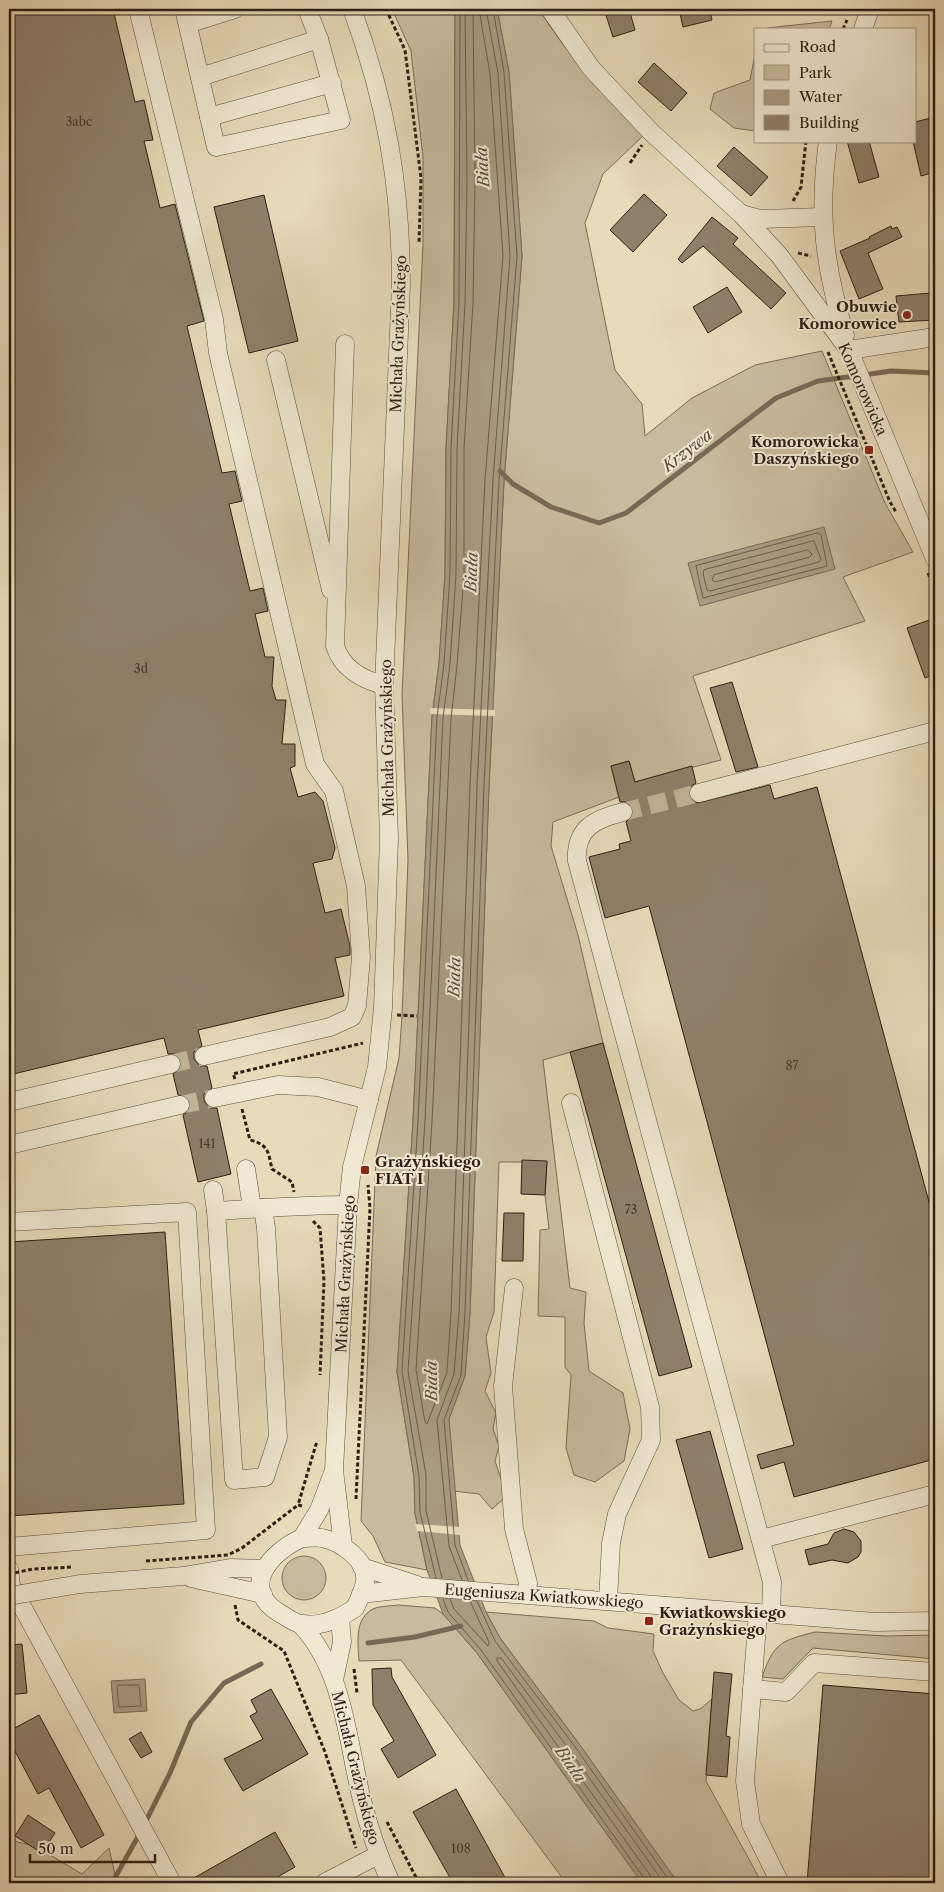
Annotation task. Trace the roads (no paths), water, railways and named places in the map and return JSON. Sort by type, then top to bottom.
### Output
[{"type":"street","points":[[138,9],[214,319],[218,354],[315,764],[334,791],[356,886],[361,957],[358,1006],[352,1017],[330,1027],[204,1056]]},
{"type":"street","points":[[234,9],[186,16],[216,147],[340,120],[332,83],[319,39],[307,9]]},
{"type":"street","name":"Michała Grażyńskiego","points":[[342,1546],[334,1470],[348,1205],[352,1167],[369,1100],[381,1039],[388,866],[384,685],[401,239],[398,193],[388,126],[367,49],[352,9]]},
{"type":"street","name":"Komorowicka","points":[[550,9],[591,68],[651,132],[741,214],[779,255],[851,355],[935,560]]},
{"type":"street","points":[[862,28],[870,9]]},
{"type":"street","points":[[200,77],[319,39]]},
{"type":"street","points":[[209,117],[332,83]]},
{"type":"street","points":[[828,142],[823,178],[822,217],[825,255],[832,294],[851,355],[935,337]]},
{"type":"street","points":[[741,214],[760,218],[784,219],[822,217]]},
{"type":"street","points":[[345,344],[335,646],[337,654],[357,675],[370,682],[384,685]]},
{"type":"street","points":[[276,360],[336,612]]},
{"type":"street","points":[[699,793],[935,731]]},
{"type":"street","points":[[623,812],[598,819],[585,830],[576,846],[577,861],[772,1582],[752,1689],[745,1781],[751,1824],[780,1883]]},
{"type":"street","points":[[9,1102],[171,1064]]},
{"type":"street","points":[[214,1098],[278,1085],[318,1087],[369,1100]]},
{"type":"street","points":[[571,1103],[650,1407],[651,1440],[617,1514],[611,1543],[608,1601]]},
{"type":"street","points":[[9,1145],[180,1105]]},
{"type":"street","points":[[213,1190],[234,1480],[265,1476],[278,1437],[258,1208],[246,1169]]},
{"type":"street","points":[[216,1212],[258,1208],[348,1205]]},
{"type":"street","points":[[9,1222],[187,1212],[206,1530],[9,1547]]},
{"type":"street","points":[[514,1288],[503,1386],[514,1529],[528,1583],[520,1593]]},
{"type":"street","name":"Michała Grażyńskiego","points":[[302,1538],[319,1510],[334,1470]]},
{"type":"street","points":[[760,1539],[935,1494]]},
{"type":"street","points":[[302,1538],[323,1538],[342,1546],[353,1555],[362,1567],[365,1581],[356,1608],[328,1623],[300,1625],[272,1609],[263,1594],[261,1582],[264,1569],[272,1556],[279,1550],[302,1538]]},
{"type":"street","name":"Eugeniusza Kwiatkowskiego","points":[[362,1567],[423,1587]]},
{"type":"street","points":[[9,1596],[80,1584],[183,1576],[230,1568],[264,1569]]},
{"type":"street","points":[[9,1569],[11,1586],[172,1883]]},
{"type":"street","points":[[183,1576],[263,1594]]},
{"type":"street","name":"Eugeniusza Kwiatkowskiego","points":[[361,1594],[423,1587],[520,1593],[875,1622],[935,1621]]},
{"type":"street","name":"Michała Grażyńskiego","points":[[334,1680],[342,1642],[340,1618]]},
{"type":"street","name":"Michała Grażyńskiego","points":[[300,1625],[314,1639],[334,1680],[368,1823],[371,1858],[391,1883]]},
{"type":"street","points":[[752,1689],[786,1692],[814,1663],[935,1672]]},
{"type":"street","points":[[324,1883],[371,1858]]},
{"type":"water","name":"Biała","points":[[453,9],[497,9],[509,72],[522,256],[504,481],[489,786],[470,1313],[465,1376],[449,1419],[460,1545],[486,1612],[500,1638],[577,1741],[678,1883],[642,1883],[477,1653],[443,1614],[427,1570],[415,1513],[414,1477],[397,1372],[413,1121],[432,717],[439,663],[445,574],[446,448],[454,302],[455,15]]},
{"type":"water","points":[[824,527],[835,569],[700,606],[688,563]]},
{"type":"water","points":[[145,1679],[147,1711],[114,1713],[111,1681]]},
{"type":"waterway","name":"Krzywa","points":[[864,375],[891,371],[935,373]]},
{"type":"waterway","name":"Krzywa","points":[[500,471],[513,484],[551,507],[599,523],[626,513],[776,398],[818,381],[855,376]]},
{"type":"waterway","points":[[368,1643],[415,1637],[461,1626]]},
{"type":"waterway","points":[[145,1823],[170,1773],[191,1722],[224,1683],[261,1664]]},
{"type":"waterway","points":[[112,1883],[140,1833]]},
{"type":"tunnel","points":[[623,812],[699,793]]},
{"type":"tunnel","points":[[171,1064],[204,1056]]},
{"type":"tunnel","points":[[180,1105],[214,1098]]},
{"type":"place","name":"Obuwie Komorowice","points":[[907,315]]},
{"type":"place","name":"Komorowicka Daszyńskiego","points":[[869,450]]},
{"type":"place","name":"Grażyńskiego FIAT I","points":[[365,1170]]},
{"type":"place","name":"Kwiatkowskiego Grażyńskiego","points":[[649,1621]]}]
